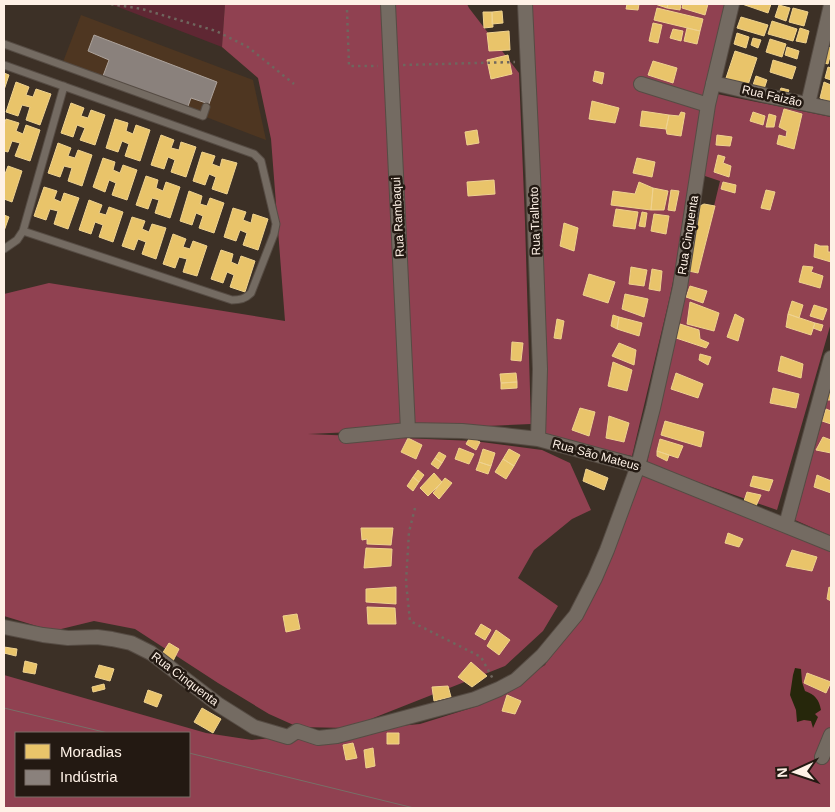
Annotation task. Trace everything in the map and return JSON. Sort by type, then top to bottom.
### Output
[{"type":"street","name":"Rua Rambaqui","points":[[388,4],[408,430]]},
{"type":"street","name":"Rua Tralhoto","points":[[525,4],[540,369],[538,439]]},
{"type":"street","name":"Rua Cinquenta","points":[[4,627],[68,638],[112,638],[131,644],[151,653],[219,705],[254,727],[288,737],[297,731],[318,738],[337,736],[474,699],[516,680],[542,656],[576,615],[598,572],[638,466],[680,286],[708,105],[732,4]]},
{"type":"street","points":[[808,104],[831,5]]},
{"type":"street","name":"Rua Faizão","points":[[713,83],[831,109]]},
{"type":"street","points":[[641,84],[708,105]]},
{"type":"street","points":[[786,524],[831,358]]},
{"type":"street","name":"Rua São Mateus","points":[[346,436],[408,430],[462,431],[538,439],[638,466],[786,524],[831,544]]},
{"type":"street","points":[[822,758],[831,735]]},
{"type":"lane","points":[[4,44],[203,116],[206,107]]},
{"type":"lane","points":[[4,65],[254,154],[261,161],[276,224],[276,229],[250,293],[246,298],[240,300],[232,300],[23,231]]},
{"type":"lane","points":[[4,249],[17,240],[23,231],[64,86]]},
{"type":"path","points":[[111,4],[142,9],[216,31],[248,47],[294,84]]},
{"type":"path","points":[[347,10],[349,66],[527,61]]},
{"type":"path","points":[[415,508],[409,532],[406,582],[410,620],[481,658],[499,689]]},
{"type":"shaded area","points":[[105,4],[225,4],[222,47],[113,5]]},
{"type":"shaded area","points":[[225,4],[467,4],[519,73],[531,424],[308,434],[474,441],[542,450],[570,463],[591,510],[572,519],[534,550],[518,578],[558,606],[543,631],[505,666],[348,728],[298,727],[269,714],[135,629],[94,621],[53,631],[4,616],[4,294],[49,283],[285,321],[271,139],[258,78],[222,47]]},
{"type":"shaded area","points":[[532,4],[730,4],[670,296],[632,456],[541,437],[531,90]]},
{"type":"shaded area","points":[[81,15],[253,80],[266,140],[63,62]]},
{"type":"shaded area","points":[[717,94],[831,117],[831,323],[777,510],[647,464],[684,270],[698,273],[720,181],[699,174]]},
{"type":"shaded area","points":[[831,387],[831,536],[795,520]]},
{"type":"shaded area","points":[[638,466],[831,549],[831,808],[4,808],[4,675],[206,733],[252,740],[420,724],[481,705],[545,665],[600,566]]},
{"type":"shaded area","points":[[795,668],[801,669],[805,691],[818,700],[820,706],[821,710],[815,714],[818,717],[813,728],[811,721],[797,722],[796,710],[790,695]]},
{"type":"building: Moradias","points":[[627,4],[639,4],[638,10],[626,9]]},
{"type":"building: Moradias","points":[[655,4],[668,4],[667,8]]},
{"type":"building: Moradias","points":[[668,4],[681,4],[680,10],[667,8]]},
{"type":"building: Moradias","points":[[683,4],[708,4],[705,15],[682,8]]},
{"type":"building: Moradias","points":[[742,4],[771,4],[768,13]]},
{"type":"building: Moradias","points":[[779,5],[790,8],[786,21],[775,17]]},
{"type":"building: Moradias","points":[[657,8],[703,19],[700,31],[654,20]]},
{"type":"building: Moradias","points":[[793,8],[808,12],[804,26],[789,22]]},
{"type":"building: Moradias","points":[[502,11],[503,23],[492,24],[492,12]]},
{"type":"building: Moradias","points":[[483,12],[492,12],[493,27],[484,28]]},
{"type":"building: Moradias","points":[[741,17],[768,25],[764,36],[737,28]]},
{"type":"building: Moradias","points":[[772,21],[797,29],[793,41],[768,34]]},
{"type":"building: Moradias","points":[[653,23],[662,25],[658,43],[649,41]]},
{"type":"building: Moradias","points":[[687,28],[700,31],[697,44],[684,41]]},
{"type":"building: Moradias","points":[[800,28],[809,31],[806,43],[796,41]]},
{"type":"building: Moradias","points":[[673,29],[683,31],[681,41],[670,38]]},
{"type":"building: Moradias","points":[[509,31],[510,50],[489,51],[487,33]]},
{"type":"building: Moradias","points":[[737,33],[749,37],[746,48],[734,44]]},
{"type":"building: Moradias","points":[[753,38],[761,40],[758,48],[751,45]]},
{"type":"building: Moradias","points":[[770,39],[786,44],[782,57],[766,52]]},
{"type":"building: Moradias","points":[[826,46],[831,48],[828,64],[821,62]]},
{"type":"building: Moradias","points":[[787,47],[799,51],[797,59],[785,55]]},
{"type":"building: Moradias","points":[[735,51],[757,58],[748,85],[726,78]]},
{"type":"building: Moradias","points":[[508,55],[512,74],[491,79],[487,60]]},
{"type":"building: Moradias","points":[[773,60],[796,67],[792,79],[770,72]]},
{"type":"building: Moradias","points":[[653,61],[677,68],[673,83],[648,75]]},
{"type":"building: Moradias","points":[[828,67],[831,68],[831,80],[825,78]]},
{"type":"building: Moradias","points":[[595,71],[604,73],[602,84],[593,81]]},
{"type":"building: Moradias","points":[[4,73],[9,75],[4,90]]},
{"type":"building: Moradias","points":[[756,76],[767,80],[763,92],[752,88]]},
{"type":"building: Moradias","points":[[16,82],[29,87],[26,95],[33,97],[36,89],[51,94],[40,125],[26,120],[30,107],[22,105],[18,116],[6,112]]},
{"type":"building: Moradias","points":[[824,82],[831,85],[831,102],[820,98]]},
{"type":"building: Moradias","points":[[781,88],[789,90],[787,95],[779,93]]},
{"type":"building: Moradias","points":[[592,101],[619,108],[615,123],[589,119]]},
{"type":"building: Moradias","points":[[71,103],[84,108],[81,116],[88,118],[91,110],[105,115],[95,145],[80,140],[85,128],[77,125],[73,137],[61,133]]},
{"type":"building: Moradias","points":[[784,109],[802,114],[794,149],[777,144],[779,135],[786,137],[787,131],[779,127]]},
{"type":"building: Moradias","points":[[642,111],[669,115],[666,129],[640,126]]},
{"type":"building: Moradias","points":[[681,112],[685,113],[681,136],[667,134],[666,129],[669,115],[679,116]]},
{"type":"building: Moradias","points":[[753,112],[765,116],[763,125],[750,121]]},
{"type":"building: Moradias","points":[[769,114],[776,116],[774,127],[766,127]]},
{"type":"building: Moradias","points":[[6,119],[19,123],[16,131],[23,134],[26,125],[40,130],[30,161],[15,156],[20,143],[12,141],[8,152],[4,151],[4,125]]},
{"type":"building: Moradias","points":[[115,119],[128,123],[126,131],[133,134],[136,125],[150,130],[140,161],[125,156],[129,144],[122,141],[118,152],[106,148]]},
{"type":"building: Moradias","points":[[477,130],[479,143],[467,145],[465,132]]},
{"type":"building: Moradias","points":[[161,135],[174,140],[171,148],[179,150],[181,142],[196,147],[186,177],[171,172],[175,160],[168,157],[164,169],[151,165]]},
{"type":"building: Moradias","points":[[717,135],[732,137],[730,146],[716,145]]},
{"type":"building: Moradias","points":[[58,143],[71,148],[68,156],[75,158],[78,150],[92,155],[82,186],[68,181],[72,168],[64,166],[60,177],[48,173]]},
{"type":"building: Moradias","points":[[202,152],[215,156],[212,164],[220,167],[222,159],[237,163],[227,194],[212,189],[216,177],[209,174],[205,185],[193,181]]},
{"type":"building: Moradias","points":[[718,155],[725,157],[723,163],[731,166],[729,177],[714,172]]},
{"type":"building: Moradias","points":[[103,158],[115,162],[113,170],[120,173],[123,165],[137,170],[127,200],[112,195],[116,183],[109,180],[105,192],[93,187]]},
{"type":"building: Moradias","points":[[637,158],[655,162],[652,177],[633,173]]},
{"type":"building: Moradias","points":[[8,166],[22,171],[12,202],[4,199],[4,174]]},
{"type":"building: Moradias","points":[[146,176],[158,180],[156,188],[163,191],[166,182],[180,187],[170,218],[155,213],[159,200],[152,198],[148,209],[136,205]]},
{"type":"building: Moradias","points":[[494,180],[495,194],[468,196],[467,182]]},
{"type":"building: Moradias","points":[[639,182],[653,188],[651,210],[611,205],[613,191],[635,194]]},
{"type":"building: Moradias","points":[[723,182],[736,185],[735,193],[721,189]]},
{"type":"building: Moradias","points":[[44,187],[57,191],[54,199],[61,202],[64,193],[79,198],[68,229],[54,224],[58,211],[50,209],[46,220],[34,216]]},
{"type":"building: Moradias","points":[[653,188],[668,191],[664,210],[651,210]]},
{"type":"building: Moradias","points":[[671,190],[679,191],[675,211],[668,210]]},
{"type":"building: Moradias","points":[[766,190],[775,192],[770,210],[761,208]]},
{"type":"building: Moradias","points":[[189,191],[202,196],[200,204],[207,206],[210,198],[224,203],[214,233],[199,228],[203,216],[196,213],[192,225],[180,221]]},
{"type":"building: Moradias","points":[[89,200],[102,205],[99,213],[106,215],[109,207],[123,212],[113,242],[99,237],[103,225],[95,222],[91,234],[79,230]]},
{"type":"building: Moradias","points":[[704,204],[715,206],[698,273],[684,270],[694,209]]},
{"type":"building: Moradias","points":[[233,208],[246,212],[243,220],[251,223],[253,214],[268,219],[258,250],[243,245],[247,233],[240,230],[236,241],[224,237]]},
{"type":"building: Moradias","points":[[616,209],[638,212],[635,229],[613,226]]},
{"type":"building: Moradias","points":[[642,212],[647,213],[645,227],[639,226]]},
{"type":"building: Moradias","points":[[654,214],[669,216],[666,234],[651,231]]},
{"type":"building: Moradias","points":[[4,215],[9,217],[4,231]]},
{"type":"building: Moradias","points":[[132,217],[145,221],[142,229],[149,232],[152,224],[166,228],[156,259],[142,254],[146,242],[138,239],[134,250],[122,246]]},
{"type":"building: Moradias","points":[[564,223],[578,228],[574,251],[560,246]]},
{"type":"building: Moradias","points":[[173,234],[186,239],[183,247],[190,249],[193,241],[207,246],[197,276],[183,272],[187,259],[179,257],[175,268],[163,264]]},
{"type":"building: Moradias","points":[[815,244],[828,246],[828,252],[831,252],[831,262],[814,257]]},
{"type":"building: Moradias","points":[[221,250],[233,254],[231,262],[238,265],[241,256],[255,261],[245,292],[230,287],[234,275],[227,272],[223,283],[211,279]]},
{"type":"building: Moradias","points":[[803,266],[813,267],[811,272],[823,276],[820,288],[799,282]]},
{"type":"building: Moradias","points":[[631,267],[647,270],[644,286],[629,284]]},
{"type":"building: Moradias","points":[[652,269],[662,271],[660,291],[649,289]]},
{"type":"building: Moradias","points":[[589,274],[615,282],[608,303],[583,295]]},
{"type":"building: Moradias","points":[[690,286],[707,291],[703,303],[686,297]]},
{"type":"building: Moradias","points":[[625,294],[648,299],[644,317],[622,309]]},
{"type":"building: Moradias","points":[[792,301],[803,305],[799,318],[788,314]]},
{"type":"building: Moradias","points":[[690,302],[719,313],[714,331],[687,324]]},
{"type":"building: Moradias","points":[[814,305],[827,309],[823,320],[810,316]]},
{"type":"building: Moradias","points":[[735,314],[744,319],[738,341],[727,337]]},
{"type":"building: Moradias","points":[[788,314],[815,323],[811,335],[786,327]]},
{"type":"building: Moradias","points":[[613,315],[619,317],[617,329],[611,326]]},
{"type":"building: Moradias","points":[[619,317],[642,323],[639,336],[617,329]]},
{"type":"building: Moradias","points":[[557,319],[564,321],[561,339],[554,338]]},
{"type":"building: Moradias","points":[[815,323],[823,325],[821,331],[813,328]]},
{"type":"building: Moradias","points":[[680,324],[699,330],[700,339],[709,343],[706,348],[676,338]]},
{"type":"building: Moradias","points":[[512,342],[523,343],[521,361],[511,360]]},
{"type":"building: Moradias","points":[[619,343],[636,350],[634,365],[612,356]]},
{"type":"building: Moradias","points":[[700,354],[711,357],[708,365],[699,360]]},
{"type":"building: Moradias","points":[[781,356],[803,364],[801,378],[778,371]]},
{"type":"building: Moradias","points":[[613,362],[632,370],[627,391],[608,386]]},
{"type":"building: Moradias","points":[[516,373],[517,382],[501,383],[500,374]]},
{"type":"building: Moradias","points":[[676,373],[703,384],[698,398],[671,389]]},
{"type":"building: Moradias","points":[[517,382],[517,388],[501,389],[501,383]]},
{"type":"building: Moradias","points":[[831,387],[831,400],[827,400]]},
{"type":"building: Moradias","points":[[773,388],[799,394],[796,408],[770,403]]},
{"type":"building: Moradias","points":[[580,408],[595,412],[589,436],[572,430]]},
{"type":"building: Moradias","points":[[826,409],[831,411],[831,424],[822,421]]},
{"type":"building: Moradias","points":[[609,416],[629,423],[624,442],[606,438]]},
{"type":"building: Moradias","points":[[665,421],[704,432],[701,447],[661,435]]},
{"type":"building: Moradias","points":[[470,437],[480,442],[476,450],[466,444]]},
{"type":"building: Moradias","points":[[823,437],[831,440],[831,453],[816,450]]},
{"type":"building: Moradias","points":[[408,438],[422,445],[416,459],[401,452]]},
{"type":"building: Moradias","points":[[660,439],[683,446],[678,458],[657,451]]},
{"type":"building: Moradias","points":[[459,448],[474,454],[469,464],[455,459]]},
{"type":"building: Moradias","points":[[483,449],[495,453],[491,466],[479,462]]},
{"type":"building: Moradias","points":[[509,449],[520,455],[514,466],[503,459]]},
{"type":"building: Moradias","points":[[657,451],[669,455],[667,461],[657,456]]},
{"type":"building: Moradias","points":[[439,452],[446,456],[442,463],[435,458]]},
{"type":"building: Moradias","points":[[435,458],[442,463],[438,469],[431,464]]},
{"type":"building: Moradias","points":[[503,459],[514,466],[506,479],[495,472]]},
{"type":"building: Moradias","points":[[479,462],[491,466],[488,474],[476,470]]},
{"type":"building: Moradias","points":[[586,469],[608,478],[604,490],[583,481]]},
{"type":"building: Moradias","points":[[418,470],[424,475],[419,482],[413,477]]},
{"type":"building: Moradias","points":[[434,473],[442,482],[428,496],[420,488]]},
{"type":"building: Moradias","points":[[817,475],[831,481],[831,493],[814,487]]},
{"type":"building: Moradias","points":[[753,476],[773,480],[769,491],[750,486]]},
{"type":"building: Moradias","points":[[413,477],[419,482],[413,491],[407,486]]},
{"type":"building: Moradias","points":[[445,478],[452,483],[439,499],[433,493]]},
{"type":"building: Moradias","points":[[747,492],[761,495],[756,506],[744,501]]},
{"type":"building: Moradias","points":[[361,528],[393,528],[391,545],[367,544],[367,539],[362,540]]},
{"type":"building: Moradias","points":[[728,533],[743,539],[739,547],[725,543]]},
{"type":"building: Moradias","points":[[366,548],[392,549],[391,566],[364,568]]},
{"type":"building: Moradias","points":[[792,550],[817,557],[812,571],[786,566]]},
{"type":"building: Moradias","points":[[396,587],[396,604],[366,602],[366,589]]},
{"type":"building: Moradias","points":[[829,587],[831,588],[831,601],[827,599]]},
{"type":"building: Moradias","points":[[367,607],[395,608],[396,624],[368,624]]},
{"type":"building: Moradias","points":[[297,614],[300,629],[286,632],[283,616]]},
{"type":"building: Moradias","points":[[481,624],[491,630],[485,640],[475,634]]},
{"type":"building: Moradias","points":[[496,630],[510,640],[499,655],[487,646]]},
{"type":"building: Moradias","points":[[169,643],[179,649],[173,661],[162,654]]},
{"type":"building: Moradias","points":[[4,647],[17,649],[16,656],[4,653]]},
{"type":"building: Moradias","points":[[25,661],[37,664],[35,674],[23,672]]},
{"type":"building: Moradias","points":[[471,662],[487,676],[472,687],[458,677]]},
{"type":"building: Moradias","points":[[99,665],[114,669],[110,681],[95,677]]},
{"type":"building: Moradias","points":[[807,673],[831,682],[826,693],[804,683]]},
{"type":"building: Moradias","points":[[104,684],[105,689],[93,692],[92,687]]},
{"type":"building: Moradias","points":[[448,686],[451,697],[434,701],[432,687]]},
{"type":"building: Moradias","points":[[148,690],[162,695],[157,707],[144,702]]},
{"type":"building: Moradias","points":[[507,695],[521,701],[515,714],[502,711]]},
{"type":"building: Moradias","points":[[202,708],[221,719],[213,733],[194,722]]},
{"type":"building: Moradias","points":[[387,733],[399,733],[399,744],[387,744]]},
{"type":"building: Moradias","points":[[353,743],[357,758],[346,760],[343,745]]},
{"type":"building: Moradias","points":[[373,748],[375,766],[366,768],[364,750]]},
{"type":"building: Indústria","points":[[94,35],[217,82],[209,104],[191,98],[187,109],[103,76],[109,60],[88,51]]},
{"type":"tram line","points":[[4,708],[104,732]]},
{"type":"tram line","points":[[190,753],[414,808]]}]
